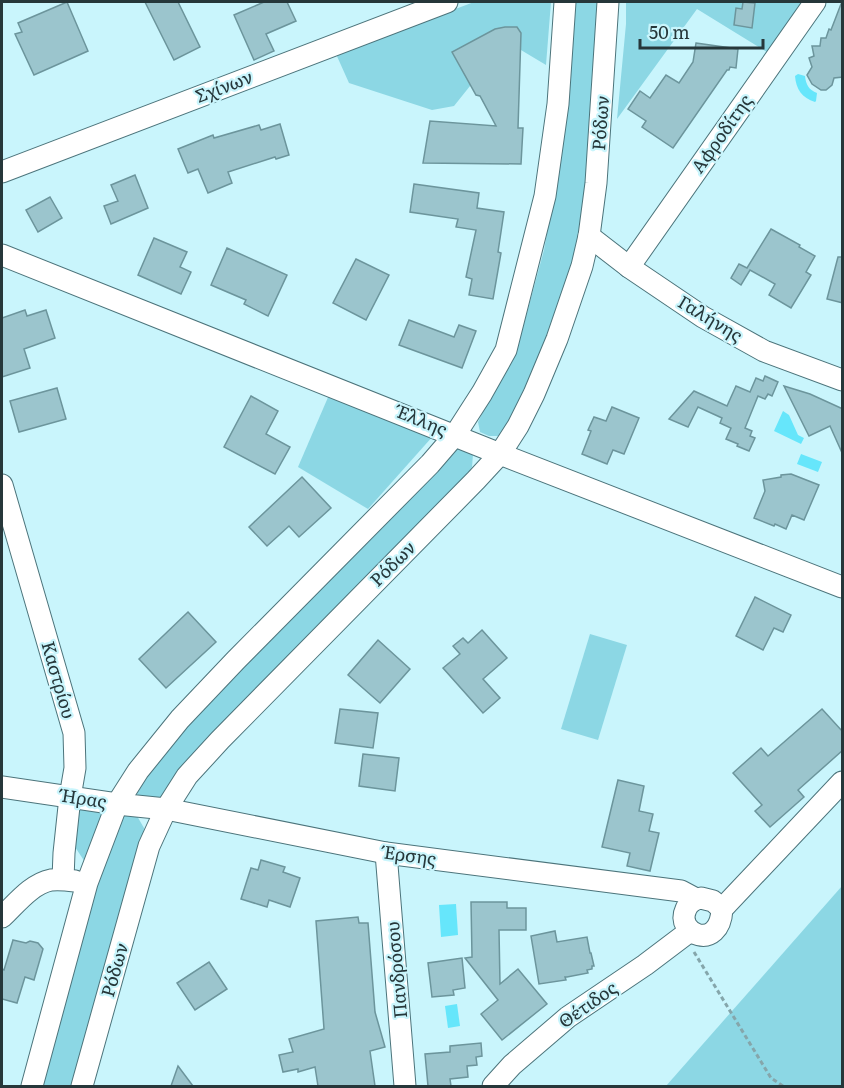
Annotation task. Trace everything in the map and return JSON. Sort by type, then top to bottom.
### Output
[{"type":"street","name":"Σχίνων","points":[[2,172],[447,2]]},
{"type":"street","points":[[32,1086],[87,883],[117,804],[138,771],[180,719],[430,464],[455,435],[506,350],[545,196],[558,104],[565,2]]},
{"type":"street","name":"Ρόδων","points":[[82,1086],[149,846],[166,809],[187,776],[500,454],[518,426],[534,394],[557,339],[582,266],[589,236],[597,172],[608,2]]},
{"type":"street","name":"Αφροδίτης","points":[[629,267],[815,2]]},
{"type":"street","name":"Γαλήνης","points":[[589,236],[629,267],[703,317],[764,351],[843,380]]},
{"type":"street","name":"Έλλης","points":[[2,255],[500,454],[843,587]]},
{"type":"street","name":"Καστρίου","points":[[2,484],[74,733],[75,768],[70,797],[63,879]]},
{"type":"street","points":[[722,909],[713,901],[701,898],[688,919],[698,935],[715,931],[721,921],[722,909],[843,782]]},
{"type":"street","name":"Ήρας","points":[[2,787],[166,809]]},
{"type":"street","name":"Έρσης","points":[[166,809],[386,854],[681,891],[688,919]]},
{"type":"street","name":"Πανδρόσου","points":[[386,854],[405,1086]]},
{"type":"street","points":[[2,917],[34,888],[49,880],[63,879],[87,883]]},
{"type":"street","name":"Θέτιδος","points":[[493,1086],[512,1065],[568,1017],[645,965],[688,919]]},
{"type":"path","points":[[688,919],[771,1077],[783,1086]]},
{"type":"shaded area","points":[[474,2],[551,2],[546,65],[506,41],[454,106],[432,110],[349,83],[336,54]]},
{"type":"shaded area","points":[[572,2],[598,2],[585,192],[574,258],[548,343],[511,424],[498,436],[489,436],[480,432],[478,422],[522,331],[544,250],[558,172]]},
{"type":"shaded area","points":[[626,2],[807,2],[770,54],[697,9],[617,119]]},
{"type":"shaded area","points":[[798,74],[805,76],[808,87],[817,93],[815,102],[798,89],[795,76]]},
{"type":"shaded area","points":[[329,395],[433,436],[368,509],[298,467]]},
{"type":"shaded area","points":[[783,411],[789,415],[798,435],[804,438],[801,444],[774,431]]},
{"type":"shaded area","points":[[464,447],[473,454],[472,467],[461,483],[219,726],[159,800],[138,797],[136,788],[197,713],[451,451]]},
{"type":"shaded area","points":[[801,454],[822,462],[818,472],[797,464]]},
{"type":"shaded area","points":[[590,634],[627,645],[598,740],[561,729]]},
{"type":"shaded area","points":[[78,804],[109,809],[85,862],[71,841]]},
{"type":"shaded area","points":[[125,815],[137,816],[144,828],[143,839],[75,1086],[41,1086],[91,899],[118,822]]},
{"type":"shaded area","points":[[842,886],[842,1086],[666,1086]]},
{"type":"shaded area","points":[[456,904],[458,935],[441,937],[439,905]]},
{"type":"shaded area","points":[[457,1004],[460,1026],[448,1028],[445,1006]]},
{"type":"building","points":[[67,2],[88,51],[34,75],[15,34],[22,32],[18,23]]},
{"type":"building","points":[[145,2],[178,2],[200,47],[174,60]]},
{"type":"building","points":[[264,2],[287,2],[296,21],[266,34],[274,51],[254,60],[234,15]]},
{"type":"building","points":[[743,2],[755,3],[752,28],[734,25],[736,8],[742,9]]},
{"type":"building","points":[[841,4],[843,4],[843,77],[834,78],[832,85],[826,90],[821,90],[812,84],[807,75],[812,67],[809,58],[814,56],[812,46],[820,46],[821,38],[826,38],[829,29],[831,30]]},
{"type":"building","points":[[517,27],[521,33],[518,128],[523,128],[521,164],[423,163],[430,121],[496,126],[452,52],[495,29]]},
{"type":"building","points":[[696,43],[738,49],[736,68],[730,67],[727,70],[673,148],[642,127],[646,121],[628,109],[640,91],[650,98],[666,75],[679,83],[693,62]]},
{"type":"building","points":[[280,124],[289,155],[276,159],[275,157],[228,172],[232,183],[208,193],[198,169],[188,173],[178,149],[213,135],[214,138],[259,125],[261,130]]},
{"type":"building","points":[[135,175],[148,208],[111,224],[104,206],[118,201],[111,185]]},
{"type":"building","points":[[414,184],[479,193],[477,208],[504,212],[498,252],[501,253],[493,299],[469,295],[472,279],[466,277],[476,230],[456,227],[458,219],[410,212]]},
{"type":"building","points":[[50,197],[62,218],[38,232],[26,210]]},
{"type":"building","points":[[771,229],[815,256],[806,272],[811,275],[791,308],[769,295],[775,284],[750,270],[741,285],[731,278],[739,264],[747,268]]},
{"type":"building","points":[[154,238],[187,252],[180,267],[191,272],[181,294],[138,275]]},
{"type":"building","points":[[227,248],[287,275],[268,316],[244,304],[246,300],[211,285]]},
{"type":"building","points":[[838,257],[843,257],[843,303],[827,299]]},
{"type":"building","points":[[356,259],[389,275],[366,320],[333,303]]},
{"type":"building","points":[[25,310],[27,316],[46,310],[55,338],[24,349],[30,368],[2,377],[2,318]]},
{"type":"building","points":[[409,320],[454,337],[459,325],[476,331],[462,368],[399,345]]},
{"type":"building","points":[[765,376],[778,382],[772,396],[768,394],[765,399],[758,396],[745,428],[752,431],[750,436],[755,438],[749,451],[726,439],[731,428],[720,423],[722,418],[698,407],[688,427],[669,419],[694,391],[727,406],[736,386],[750,392],[756,378],[763,381]]},
{"type":"building","points":[[784,386],[810,394],[843,409],[843,455],[830,426],[809,436]]},
{"type":"building","points":[[57,388],[66,419],[19,432],[10,401]]},
{"type":"building","points":[[251,396],[278,411],[266,434],[290,447],[275,474],[224,447]]},
{"type":"building","points":[[612,407],[639,418],[624,454],[613,450],[607,464],[582,454],[594,417],[606,421]]},
{"type":"building","points":[[791,474],[819,485],[804,520],[792,515],[786,529],[754,518],[765,491],[763,480]]},
{"type":"building","points":[[302,477],[331,508],[299,537],[289,526],[267,546],[249,527]]},
{"type":"building","points":[[755,597],[791,615],[783,632],[774,628],[763,650],[736,636]]},
{"type":"building","points":[[188,612],[216,642],[166,688],[139,659]]},
{"type":"building","points":[[482,630],[507,658],[483,679],[500,698],[483,713],[443,668],[460,654],[453,646],[463,638],[468,643]]},
{"type":"building","points":[[378,640],[410,669],[380,703],[348,675]]},
{"type":"building","points":[[340,709],[378,713],[373,748],[335,743]]},
{"type":"building","points":[[822,709],[843,732],[843,750],[798,790],[804,797],[770,827],[755,811],[762,805],[733,773],[761,748],[768,756]]},
{"type":"building","points":[[363,754],[399,758],[395,791],[359,786]]},
{"type":"building","points":[[618,780],[644,786],[639,811],[653,814],[649,831],[659,833],[650,871],[627,866],[630,853],[602,847]]},
{"type":"building","points":[[261,860],[285,867],[283,872],[300,878],[290,907],[269,900],[267,907],[241,899],[251,868],[258,870]]},
{"type":"building","points":[[471,902],[507,902],[507,908],[526,908],[526,930],[499,930],[500,984],[518,969],[547,1004],[502,1040],[481,1014],[498,1000],[465,958],[472,957]]},
{"type":"building","points":[[358,917],[359,923],[368,923],[375,1012],[385,1047],[370,1051],[375,1086],[318,1086],[315,1067],[298,1072],[298,1069],[283,1072],[279,1055],[293,1052],[289,1039],[324,1029],[316,921]]},
{"type":"building","points":[[555,931],[557,942],[587,937],[594,966],[587,970],[588,973],[565,977],[566,980],[539,984],[531,936]]},
{"type":"building","points":[[13,940],[38,943],[43,949],[34,980],[25,977],[17,1003],[2,999],[2,969],[4,970]]},
{"type":"building","points":[[462,958],[465,988],[453,990],[454,995],[432,997],[428,963]]},
{"type":"building","points":[[209,962],[227,989],[195,1010],[177,983]]},
{"type":"building","points":[[481,1043],[482,1056],[476,1057],[477,1065],[467,1066],[468,1077],[450,1079],[451,1086],[428,1086],[425,1054],[450,1052],[450,1046]]},
{"type":"building","points":[[178,1066],[193,1086],[171,1086]]}]
